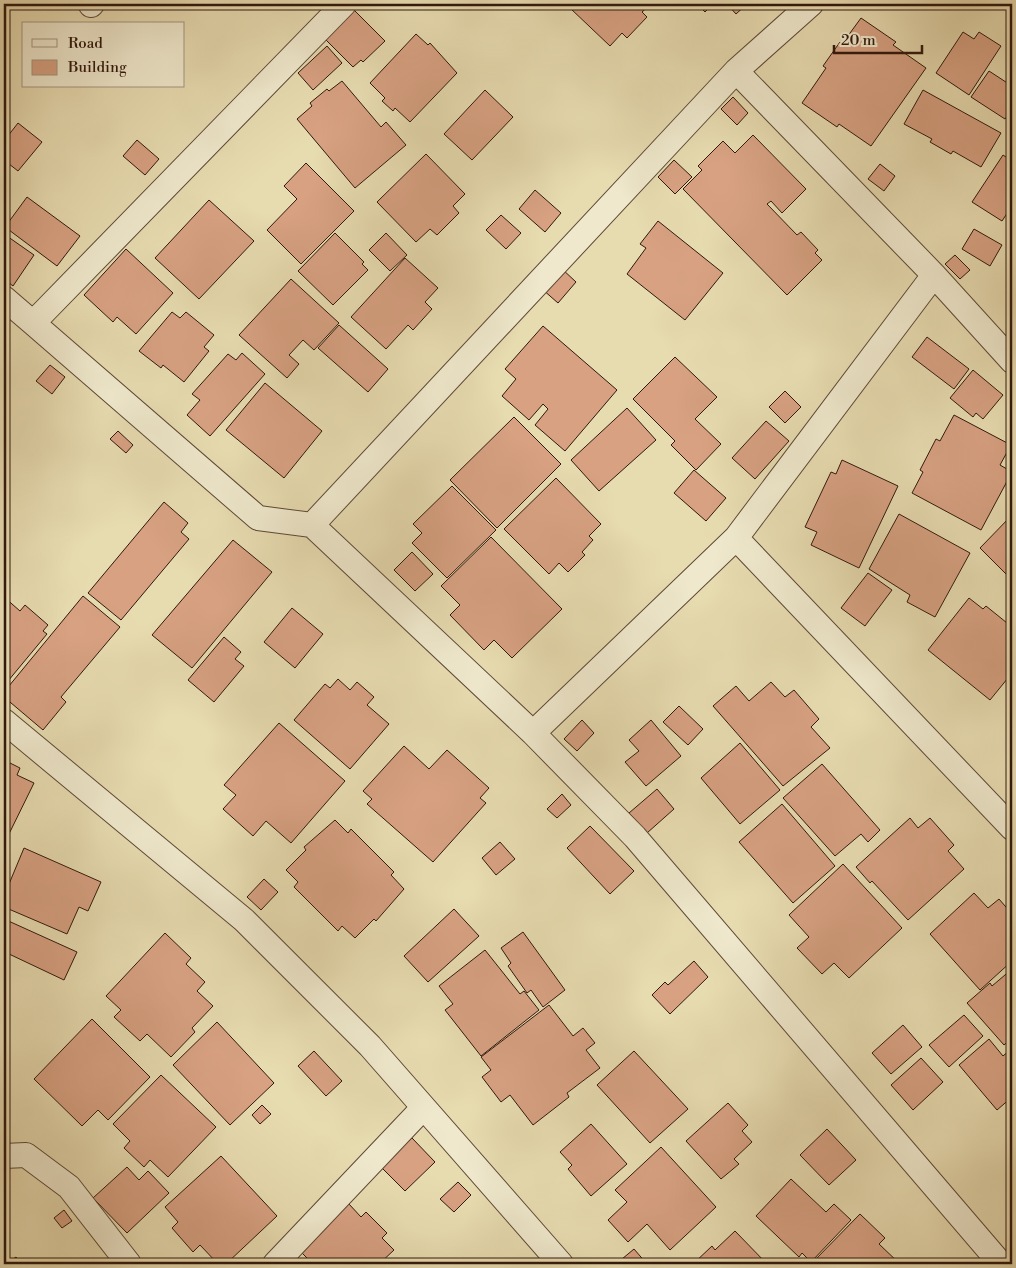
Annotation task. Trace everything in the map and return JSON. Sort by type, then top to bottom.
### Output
[{"type":"street","points":[[33,323],[344,4]]},
{"type":"street","points":[[312,524],[736,71],[811,4]]},
{"type":"street","points":[[736,71],[934,275],[1012,361]]},
{"type":"street","points":[[533,733],[736,538],[934,275]]},
{"type":"street","points":[[4,298],[258,518],[312,524],[533,733],[635,837],[1001,1264]]},
{"type":"street","points":[[736,538],[1012,828]]},
{"type":"street","points":[[4,721],[244,920],[370,1046],[562,1264]]},
{"type":"street","points":[[275,1264],[423,1108]]},
{"type":"street","points":[[4,1156],[26,1155],[69,1187],[129,1264]]},
{"type":"building","points":[[574,4],[651,4],[642,12],[647,17],[627,38],[622,33],[610,46],[570,8]]},
{"type":"building","points":[[697,4],[713,4],[705,12]]},
{"type":"building","points":[[727,4],[747,4],[736,14]]},
{"type":"building","points":[[353,9],[385,41],[363,62],[361,60],[353,67],[324,38]]},
{"type":"building","points":[[861,18],[896,42],[893,45],[926,68],[871,146],[839,124],[837,127],[802,103],[826,68],[823,66],[840,42],[842,44]]},
{"type":"building","points":[[963,32],[974,39],[979,32],[1001,46],[969,95],[936,73]]},
{"type":"building","points":[[416,34],[428,45],[430,43],[457,73],[410,122],[395,108],[393,111],[382,101],[385,98],[370,83]]},
{"type":"building","points":[[327,46],[342,63],[313,90],[298,73]]},
{"type":"building","points":[[989,71],[1012,86],[1012,110],[1005,119],[971,97]]},
{"type":"building","points":[[342,81],[381,127],[386,122],[406,145],[355,188],[297,119],[312,106],[310,103],[327,89],[329,91]]},
{"type":"building","points":[[485,90],[513,117],[472,160],[444,134]]},
{"type":"building","points":[[923,90],[1001,133],[981,167],[953,151],[951,154],[930,142],[932,139],[904,124]]},
{"type":"building","points":[[733,97],[748,113],[737,125],[721,109]]},
{"type":"building","points":[[18,123],[42,142],[18,171],[4,160],[4,141]]},
{"type":"building","points":[[753,135],[806,189],[782,213],[771,201],[767,204],[797,235],[801,232],[818,250],[815,253],[822,260],[787,295],[683,189],[702,170],[698,166],[723,141],[735,153]]},
{"type":"building","points":[[137,140],[159,159],[145,175],[123,156]]},
{"type":"building","points":[[426,154],[465,194],[453,206],[459,213],[437,235],[430,229],[416,242],[377,202]]},
{"type":"building","points":[[1003,155],[1012,161],[1012,206],[1002,221],[972,202]]},
{"type":"building","points":[[674,160],[692,177],[675,194],[658,177]]},
{"type":"building","points":[[306,163],[354,211],[301,264],[267,230],[297,199],[284,186]]},
{"type":"building","points":[[880,164],[895,176],[884,191],[868,179]]},
{"type":"building","points":[[535,190],[561,213],[545,232],[519,209]]},
{"type":"building","points":[[27,197],[80,236],[57,266],[5,227]]},
{"type":"building","points":[[209,200],[254,241],[199,299],[155,258]]},
{"type":"building","points":[[501,215],[521,233],[506,249],[486,230]]},
{"type":"building","points":[[658,221],[723,273],[685,320],[627,274],[646,248],[640,244]]},
{"type":"building","points":[[974,229],[1002,245],[990,266],[962,249]]},
{"type":"building","points":[[335,233],[364,262],[362,264],[368,270],[333,305],[298,271]]},
{"type":"building","points":[[386,233],[407,255],[390,271],[369,250]]},
{"type":"building","points":[[4,234],[34,255],[13,286],[4,279]]},
{"type":"building","points":[[126,249],[173,293],[136,334],[117,317],[113,322],[84,295]]},
{"type":"building","points":[[955,255],[970,270],[960,279],[945,264]]},
{"type":"building","points":[[405,258],[438,288],[425,302],[432,309],[413,330],[408,325],[386,349],[351,317]]},
{"type":"building","points":[[561,268],[576,282],[558,303],[542,289]]},
{"type":"building","points":[[291,279],[339,323],[314,350],[303,340],[289,355],[299,364],[287,378],[239,335]]},
{"type":"building","points":[[172,312],[180,318],[186,312],[214,335],[204,347],[209,351],[184,382],[163,365],[161,368],[139,351]]},
{"type":"building","points":[[339,325],[388,369],[368,392],[318,348]]},
{"type":"building","points":[[543,326],[617,390],[565,451],[535,425],[548,409],[543,404],[529,420],[502,396],[516,379],[505,369]]},
{"type":"building","points":[[927,337],[969,369],[954,389],[912,357]]},
{"type":"building","points":[[242,353],[265,374],[210,436],[187,415],[200,400],[192,394],[228,354],[236,360]]},
{"type":"building","points":[[675,357],[717,397],[695,419],[721,444],[696,470],[671,445],[675,441],[633,399]]},
{"type":"building","points":[[50,365],[65,377],[52,394],[36,381]]},
{"type":"building","points":[[973,370],[1003,395],[983,419],[976,413],[973,417],[950,398]]},
{"type":"building","points":[[265,383],[322,431],[284,478],[226,430]]},
{"type":"building","points":[[785,391],[801,407],[785,423],[769,407]]},
{"type":"building","points":[[627,408],[656,440],[599,491],[571,460]]},
{"type":"building","points":[[954,415],[1011,445],[1000,465],[1012,472],[981,530],[912,493],[923,472],[920,470],[936,439],[940,441]]},
{"type":"building","points":[[514,417],[561,464],[497,528],[450,480]]},
{"type":"building","points":[[766,421],[789,441],[755,479],[732,458]]},
{"type":"building","points":[[118,431],[133,445],[126,453],[110,439]]},
{"type":"building","points":[[842,460],[898,486],[859,568],[811,545],[817,532],[805,527],[831,472],[836,474]]},
{"type":"building","points":[[694,470],[726,498],[706,521],[674,493]]},
{"type":"building","points":[[556,478],[601,524],[589,536],[593,540],[582,552],[585,555],[568,572],[559,563],[549,574],[504,529]]},
{"type":"building","points":[[452,486],[496,530],[447,578],[412,543],[422,533],[413,524]]},
{"type":"building","points":[[164,502],[188,523],[181,532],[189,539],[121,620],[88,593]]},
{"type":"building","points":[[899,514],[970,553],[935,617],[907,602],[910,595],[869,569]]},
{"type":"building","points":[[1012,515],[1012,580],[980,548]]},
{"type":"building","points":[[491,537],[562,609],[512,658],[494,640],[484,650],[450,615],[460,605],[441,586]]},
{"type":"building","points":[[233,540],[272,572],[192,668],[152,635]]},
{"type":"building","points":[[412,552],[433,574],[415,591],[394,570]]},
{"type":"building","points":[[868,573],[892,590],[865,626],[841,608]]},
{"type":"building","points":[[83,596],[120,627],[61,697],[66,702],[43,730],[4,697],[4,692]]},
{"type":"building","points":[[4,597],[20,611],[25,605],[48,625],[43,631],[47,634],[8,681],[4,677]]},
{"type":"building","points":[[969,598],[983,609],[986,606],[1012,627],[1012,673],[990,700],[928,650]]},
{"type":"building","points":[[292,608],[323,634],[295,668],[264,642]]},
{"type":"building","points":[[224,637],[241,652],[235,659],[244,666],[214,702],[188,680]]},
{"type":"building","points":[[338,679],[350,690],[357,682],[374,697],[367,705],[389,724],[350,769],[294,720],[325,684],[330,688]]},
{"type":"building","points":[[771,682],[785,697],[794,690],[819,719],[811,727],[830,748],[783,786],[713,706],[736,686],[749,701]]},
{"type":"building","points":[[679,706],[703,729],[688,745],[663,722]]},
{"type":"building","points":[[582,720],[594,733],[577,751],[564,739]]},
{"type":"building","points":[[651,720],[681,756],[646,786],[625,762],[639,751],[629,740]]},
{"type":"building","points":[[279,723],[345,781],[291,843],[266,821],[253,836],[223,809],[236,795],[224,785]]},
{"type":"building","points":[[740,743],[780,790],[740,824],[701,778]]},
{"type":"building","points":[[404,746],[429,769],[447,750],[489,788],[480,798],[486,803],[433,862],[367,804],[372,799],[363,791]]},
{"type":"building","points":[[4,760],[20,768],[17,775],[34,783],[6,840],[4,839]]},
{"type":"building","points":[[822,764],[880,830],[868,842],[861,834],[835,856],[783,798]]},
{"type":"building","points":[[657,789],[674,809],[647,833],[629,813]]},
{"type":"building","points":[[562,794],[571,805],[557,818],[547,809]]},
{"type":"building","points":[[782,804],[835,866],[793,903],[739,842]]},
{"type":"building","points":[[910,818],[918,828],[930,818],[954,845],[948,851],[964,869],[908,920],[872,881],[870,883],[856,867]]},
{"type":"building","points":[[335,820],[348,833],[351,829],[394,872],[391,875],[404,889],[376,921],[374,919],[355,938],[342,926],[338,931],[294,887],[298,882],[286,870],[306,850],[304,847]]},
{"type":"building","points":[[590,826],[634,871],[610,894],[567,848]]},
{"type":"building","points":[[500,842],[515,859],[496,875],[482,858]]},
{"type":"building","points":[[24,848],[101,882],[88,911],[79,907],[67,934],[4,907],[4,896]]},
{"type":"building","points":[[843,864],[902,928],[849,978],[834,963],[822,974],[797,948],[809,937],[789,915]]},
{"type":"building","points":[[264,879],[278,892],[261,910],[247,897]]},
{"type":"building","points":[[974,893],[988,908],[999,899],[1012,914],[1012,961],[980,990],[930,934]]},
{"type":"building","points":[[454,909],[479,936],[428,982],[404,956]]},
{"type":"building","points":[[4,919],[77,952],[64,980],[9,954],[6,959],[4,958]]},
{"type":"building","points":[[523,932],[565,990],[543,1007],[531,990],[527,993],[508,966],[511,963],[501,948]]},
{"type":"building","points":[[165,933],[191,958],[186,964],[205,982],[197,991],[213,1006],[192,1028],[195,1032],[171,1057],[147,1034],[140,1041],[114,1017],[121,1010],[106,996]]},
{"type":"building","points":[[485,950],[520,994],[524,991],[539,1010],[481,1056],[445,1010],[453,1004],[439,986]]},
{"type":"building","points":[[694,961],[708,977],[670,1014],[652,995],[665,982],[668,985]]},
{"type":"building","points":[[1012,969],[1012,1038],[1004,1045],[967,1003],[990,983],[992,986]]},
{"type":"building","points":[[549,1005],[573,1036],[583,1028],[595,1043],[586,1050],[600,1068],[567,1093],[569,1097],[533,1125],[510,1095],[501,1102],[482,1077],[491,1070],[481,1057]]},
{"type":"building","points":[[964,1015],[983,1036],[949,1067],[929,1045]]},
{"type":"building","points":[[92,1019],[150,1077],[108,1120],[98,1110],[82,1126],[34,1079]]},
{"type":"building","points":[[217,1022],[274,1083],[230,1125],[173,1065]]},
{"type":"building","points":[[903,1025],[922,1047],[891,1074],[872,1053]]},
{"type":"building","points":[[989,1039],[1003,1056],[1011,1049],[1012,1051],[1012,1097],[997,1110],[959,1065]]},
{"type":"building","points":[[314,1051],[342,1081],[326,1096],[298,1066]]},
{"type":"building","points":[[634,1051],[688,1109],[650,1143],[597,1085]]},
{"type":"building","points":[[921,1058],[943,1082],[913,1110],[891,1085]]},
{"type":"building","points":[[161,1075],[216,1127],[168,1177],[150,1160],[144,1167],[124,1148],[130,1141],[113,1124]]},
{"type":"building","points":[[728,1103],[748,1125],[742,1131],[752,1142],[734,1159],[739,1164],[721,1179],[686,1141]]},
{"type":"building","points":[[262,1105],[271,1114],[260,1124],[252,1115]]},
{"type":"building","points":[[591,1124],[627,1164],[591,1196],[568,1169],[572,1165],[560,1152]]},
{"type":"building","points":[[827,1129],[856,1160],[829,1185],[800,1155]]},
{"type":"building","points":[[412,1138],[435,1162],[405,1191],[382,1168]]},
{"type":"building","points":[[661,1147],[716,1207],[670,1250],[647,1224],[628,1242],[608,1220],[627,1202],[615,1190]]},
{"type":"building","points":[[221,1156],[277,1216],[226,1264],[218,1264],[200,1245],[193,1252],[172,1228],[178,1222],[165,1207]]},
{"type":"building","points":[[127,1167],[139,1180],[148,1171],[169,1193],[127,1233],[93,1198]]},
{"type":"building","points":[[791,1179],[826,1212],[834,1204],[851,1220],[811,1262],[802,1253],[799,1257],[756,1216]]},
{"type":"building","points":[[458,1182],[471,1195],[454,1212],[440,1199]]},
{"type":"building","points":[[349,1204],[361,1217],[366,1212],[387,1233],[382,1238],[394,1250],[379,1264],[313,1264],[300,1251]]},
{"type":"building","points":[[64,1210],[72,1221],[62,1228],[54,1218]]},
{"type":"building","points":[[860,1214],[885,1238],[879,1244],[900,1264],[811,1264]]},
{"type":"building","points":[[735,1231],[767,1264],[693,1264],[712,1246],[715,1250]]},
{"type":"building","points":[[634,1249],[647,1264],[616,1264]]},
{"type":"building","points":[[16,1257],[22,1264],[6,1264]]},
{"type":"building","points":[[396,1258],[401,1264],[389,1264]]}]
